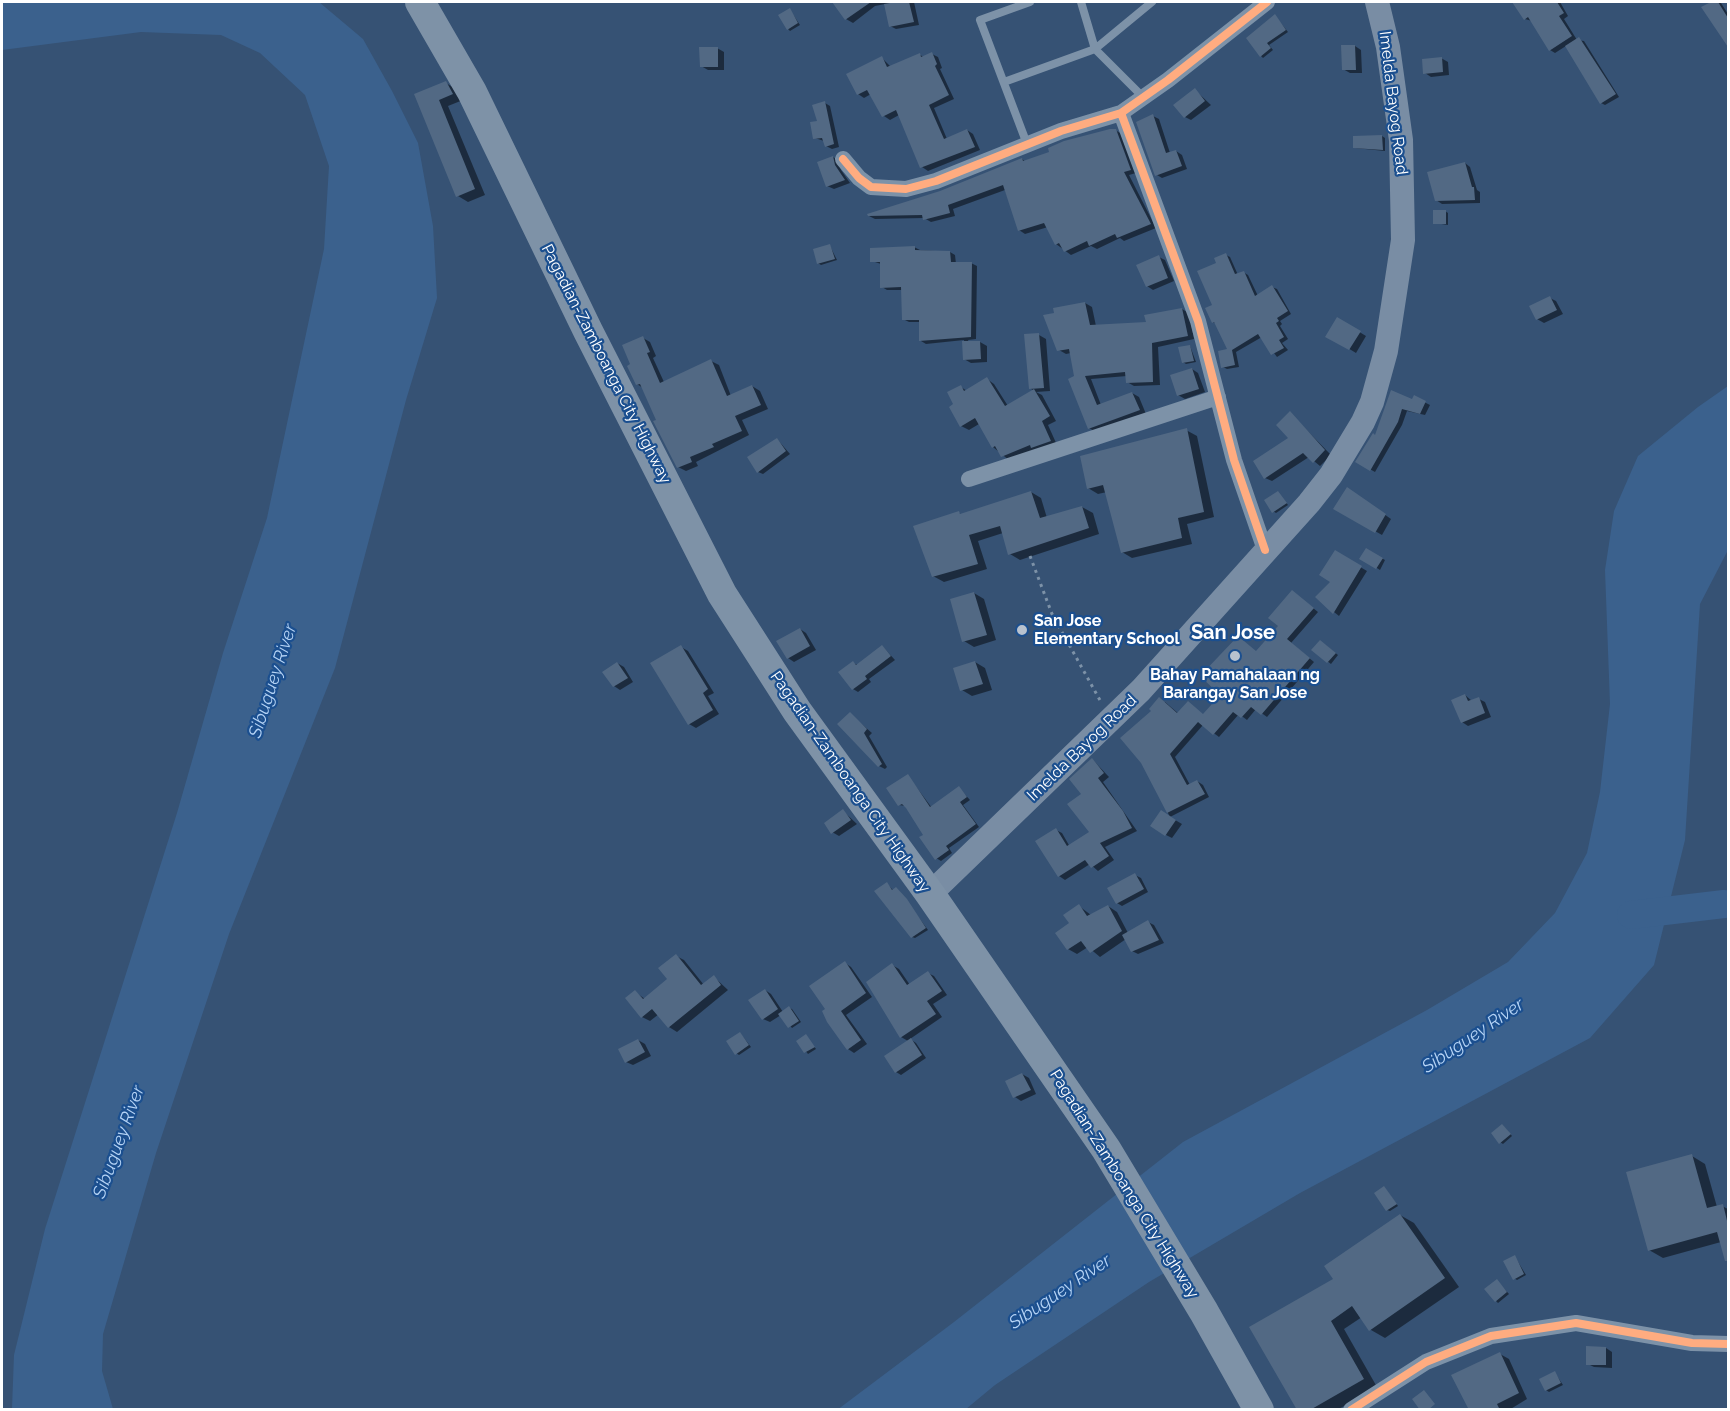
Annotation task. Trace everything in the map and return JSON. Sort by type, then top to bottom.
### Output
[{"type":"highway","name":"Pagadian-Zamboanga City Highway","points":[[427,12],[472,92],[588,331],[722,594],[796,711],[930,894],[1106,1149],[1204,1312],[1259,1410]]},
{"type":"main road","name":"Imelda Bayog Road","points":[[930,894],[1141,690],[1331,475],[1363,422],[1376,388],[1392,327],[1403,240],[1404,178],[1393,75],[1377,2]]},
{"type":"street","points":[[843,159],[859,178],[871,187],[906,189],[936,181],[1027,144],[1121,113],[1168,80],[1267,2]]},
{"type":"street","points":[[1121,113],[1198,321],[1234,460],[1265,550]]},
{"type":"street","points":[[969,479],[1218,397]]},
{"type":"street","points":[[1351,1410],[1426,1362],[1491,1336],[1576,1323],[1692,1343],[1728,1344]]},
{"type":"lane","points":[[1027,144],[980,20],[1030,2]]},
{"type":"lane","points":[[1081,2],[1095,49],[1143,96]]},
{"type":"lane","points":[[1004,82],[1095,49],[1152,2]]},
{"type":"path","points":[[1030,556],[1052,614],[1111,720]]},
{"type":"water","name":"Sibuguey River","points":[[2,2],[319,2],[363,39],[392,91],[418,143],[433,226],[437,298],[406,400],[335,668],[229,934],[156,1153],[103,1334],[102,1371],[113,1409],[12,1409],[14,1355],[45,1229],[177,813],[223,653],[267,518],[324,249],[329,166],[305,95],[260,53],[221,35],[141,32],[2,50]]},
{"type":"water","name":"Sibuguey River","points":[[1728,386],[1728,550],[1700,604],[1685,840],[1654,965],[1590,1038],[1300,1193],[1149,1282],[995,1385],[966,1409],[837,1410],[954,1322],[1183,1142],[1427,1010],[1508,962],[1555,913],[1587,853],[1600,792],[1610,704],[1605,570],[1614,511],[1638,456],[1698,407]]},
{"type":"building","points":[[832,2],[871,2],[845,20]]},
{"type":"building","points":[[909,2],[914,22],[889,27],[884,4]]},
{"type":"building","points":[[1512,2],[1557,2],[1564,13],[1559,16],[1572,36],[1549,51],[1528,17],[1524,20]]},
{"type":"building","points":[[1711,2],[1718,2],[1728,18],[1728,47],[1701,7]]},
{"type":"building","points":[[790,8],[798,23],[787,30],[778,15]]},
{"type":"building","points":[[1275,14],[1286,30],[1267,43],[1271,48],[1260,57],[1246,38]]},
{"type":"building","points":[[1579,37],[1616,94],[1600,104],[1565,46]]},
{"type":"building","points":[[1341,45],[1355,45],[1356,70],[1342,70]]},
{"type":"building","points":[[699,47],[718,47],[718,67],[700,67]]},
{"type":"building","points":[[932,52],[937,64],[935,66],[949,95],[929,105],[944,139],[967,129],[975,147],[920,168],[896,110],[882,117],[867,90],[857,95],[846,74],[882,56],[887,67],[920,53],[921,57]]},
{"type":"building","points":[[1442,57],[1443,72],[1423,74],[1422,59]]},
{"type":"building","points":[[446,81],[453,94],[439,100],[475,189],[456,197],[414,94]]},
{"type":"building","points":[[1195,88],[1205,101],[1184,118],[1173,105]]},
{"type":"building","points":[[825,101],[834,144],[825,147],[822,138],[813,139],[810,122],[817,121],[812,105]]},
{"type":"building","points":[[1153,114],[1166,153],[1176,150],[1182,166],[1155,176],[1136,122]]},
{"type":"building","points":[[1116,129],[1131,170],[1124,172],[1151,224],[1117,238],[1115,234],[1089,246],[1087,241],[1064,252],[1059,243],[1055,245],[1044,223],[1018,231],[1003,185],[948,205],[950,213],[923,220],[922,215],[868,216],[867,214],[940,191],[1022,158],[1023,161],[1049,152],[1048,148],[1064,141]]},
{"type":"building","points":[[1382,135],[1383,150],[1353,148],[1353,136]]},
{"type":"building","points":[[833,156],[835,165],[845,180],[826,187],[817,162]]},
{"type":"building","points":[[1465,162],[1472,187],[1474,187],[1475,200],[1435,201],[1427,172]]},
{"type":"building","points":[[1433,210],[1446,210],[1446,224],[1433,224]]},
{"type":"building","points":[[830,244],[835,259],[817,264],[813,249]]},
{"type":"building","points":[[915,246],[915,250],[950,251],[951,262],[972,262],[971,337],[919,341],[919,320],[902,320],[901,287],[880,288],[880,262],[870,262],[870,248]]},
{"type":"building","points":[[1226,253],[1235,274],[1244,271],[1255,296],[1272,285],[1288,311],[1277,318],[1279,321],[1276,323],[1284,337],[1279,340],[1284,348],[1271,355],[1258,334],[1232,350],[1235,365],[1221,368],[1218,351],[1227,349],[1205,308],[1212,305],[1197,271],[1216,263],[1214,258]]},
{"type":"building","points":[[1159,255],[1168,278],[1146,287],[1136,265]]},
{"type":"building","points":[[1550,296],[1557,310],[1536,320],[1529,306]]},
{"type":"building","points":[[1085,302],[1090,325],[1146,322],[1144,315],[1182,308],[1188,336],[1152,343],[1153,382],[1126,383],[1125,372],[1085,376],[1097,405],[1132,392],[1140,410],[1088,429],[1068,379],[1074,376],[1069,349],[1057,351],[1043,315],[1054,313],[1053,308]]},
{"type":"building","points":[[1337,317],[1361,331],[1349,350],[1325,337]]},
{"type":"building","points":[[1039,333],[1044,388],[1029,389],[1024,334]]},
{"type":"building","points":[[643,336],[650,352],[647,353],[660,383],[711,359],[727,396],[752,385],[761,405],[735,416],[742,431],[712,444],[714,447],[690,457],[692,462],[677,468],[653,421],[656,420],[640,384],[636,385],[627,366],[630,364],[622,345]]},
{"type":"building","points":[[962,341],[980,341],[981,359],[963,360]]},
{"type":"building","points":[[1190,345],[1194,361],[1182,363],[1178,347]]},
{"type":"building","points":[[1192,368],[1199,389],[1177,396],[1170,375]]},
{"type":"building","points":[[987,377],[1005,406],[1034,389],[1050,416],[1042,421],[1051,441],[1031,448],[1030,445],[1001,457],[995,446],[992,448],[975,418],[960,427],[949,407],[953,404],[947,392],[961,385],[964,391]]},
{"type":"building","points":[[1391,390],[1412,399],[1414,395],[1426,401],[1420,414],[1402,409],[1398,422],[1370,471],[1355,462],[1373,433],[1375,435]]},
{"type":"building","points":[[1290,411],[1325,450],[1313,463],[1303,453],[1264,479],[1253,461],[1288,438],[1276,425]]},
{"type":"building","points":[[1187,428],[1204,512],[1178,518],[1182,538],[1121,553],[1103,485],[1087,489],[1080,456]]},
{"type":"building","points":[[777,438],[786,451],[757,473],[747,457]]},
{"type":"building","points":[[1347,487],[1386,514],[1375,533],[1333,509]]},
{"type":"building","points":[[1031,491],[1040,518],[1082,506],[1089,528],[1008,555],[1000,526],[969,535],[978,564],[932,577],[913,526],[959,511],[960,514]]},
{"type":"building","points":[[1278,491],[1287,503],[1272,513],[1264,500]]},
{"type":"building","points":[[1366,548],[1383,558],[1376,569],[1359,559]]},
{"type":"building","points":[[1335,550],[1362,566],[1333,614],[1315,597],[1330,582],[1319,575]]},
{"type":"building","points":[[1292,590],[1314,608],[1287,639],[1310,658],[1261,715],[1251,707],[1241,718],[1233,712],[1213,735],[1198,722],[1170,754],[1187,785],[1197,780],[1205,794],[1167,813],[1141,763],[1120,738],[1151,711],[1149,709],[1159,697],[1177,713],[1188,701],[1203,714],[1220,695],[1200,676],[1238,636],[1256,651],[1278,626],[1268,618]]},
{"type":"building","points":[[974,592],[987,635],[962,642],[950,599]]},
{"type":"building","points":[[800,628],[810,646],[787,659],[776,641]]},
{"type":"building","points":[[1320,640],[1336,653],[1327,663],[1311,650]]},
{"type":"building","points":[[681,645],[708,689],[703,693],[713,710],[688,725],[650,663]]},
{"type":"building","points":[[882,645],[891,656],[865,676],[867,679],[852,690],[838,672],[853,661],[856,665]]},
{"type":"building","points":[[975,661],[983,684],[960,691],[953,668]]},
{"type":"building","points":[[617,662],[628,678],[613,687],[602,672]]},
{"type":"building","points":[[1465,694],[1468,701],[1479,697],[1485,713],[1461,723],[1451,700]]},
{"type":"building","points":[[850,712],[867,729],[864,733],[882,764],[878,767],[837,724]]},
{"type":"building","points":[[1092,758],[1104,773],[1098,778],[1123,811],[1132,828],[1100,843],[1109,856],[1091,868],[1085,860],[1058,877],[1035,841],[1056,828],[1067,846],[1089,832],[1067,804],[1081,794],[1069,779]]},
{"type":"building","points":[[908,774],[930,807],[959,786],[967,797],[960,802],[976,824],[946,846],[949,850],[935,860],[919,837],[923,835],[906,808],[902,804],[898,806],[886,788]]},
{"type":"building","points":[[843,809],[851,820],[831,834],[824,823]]},
{"type":"building","points":[[1161,810],[1176,820],[1165,836],[1150,826]]},
{"type":"building","points":[[1135,873],[1144,889],[1116,904],[1107,888]]},
{"type":"building","points":[[887,882],[892,890],[896,887],[907,899],[926,928],[911,938],[874,891]]},
{"type":"building","points":[[1079,904],[1087,916],[1108,905],[1122,931],[1090,953],[1081,941],[1067,950],[1055,933],[1069,923],[1063,915]]},
{"type":"building","points":[[1148,920],[1159,940],[1131,952],[1122,935]]},
{"type":"building","points":[[676,954],[701,985],[714,975],[721,985],[668,1028],[652,1009],[641,1018],[625,998],[635,990],[643,999],[667,979],[658,968]]},
{"type":"building","points":[[845,961],[866,993],[841,1011],[861,1040],[847,1050],[827,1022],[822,1011],[825,1009],[809,986]]},
{"type":"building","points":[[892,963],[907,985],[928,971],[942,991],[927,1001],[936,1014],[900,1038],[866,982]]},
{"type":"building","points":[[765,989],[778,1009],[762,1020],[748,1000]]},
{"type":"building","points":[[789,1006],[799,1021],[788,1028],[778,1014]]},
{"type":"building","points":[[740,1032],[749,1045],[735,1055],[726,1041]]},
{"type":"building","points":[[806,1034],[815,1047],[804,1053],[796,1041]]},
{"type":"building","points":[[911,1038],[922,1055],[895,1073],[884,1056]]},
{"type":"building","points":[[638,1039],[645,1052],[625,1063],[618,1049]]},
{"type":"building","points":[[1022,1073],[1031,1090],[1013,1098],[1005,1081]]},
{"type":"building","points":[[1502,1124],[1511,1134],[1499,1144],[1491,1133]]},
{"type":"building","points":[[1692,1154],[1707,1208],[1723,1204],[1728,1225],[1728,1261],[1725,1261],[1717,1232],[1648,1251],[1626,1172]]},
{"type":"building","points":[[1384,1186],[1397,1204],[1386,1211],[1374,1193]]},
{"type":"building","points":[[1400,1214],[1445,1278],[1369,1331],[1352,1306],[1331,1321],[1364,1379],[1310,1410],[1297,1410],[1249,1327],[1333,1279],[1324,1266]]},
{"type":"building","points":[[1515,1255],[1524,1274],[1513,1280],[1503,1261]]},
{"type":"building","points":[[1497,1279],[1507,1292],[1495,1302],[1484,1289]]},
{"type":"building","points":[[1586,1346],[1606,1347],[1606,1365],[1586,1365]]},
{"type":"building","points":[[1500,1352],[1519,1393],[1497,1404],[1500,1410],[1469,1410],[1451,1375]]},
{"type":"building","points":[[1555,1371],[1561,1383],[1545,1391],[1539,1379]]},
{"type":"building","points":[[1424,1390],[1435,1404],[1428,1410],[1420,1410],[1412,1399]]},
{"type":"waterway","points":[[1631,915],[1724,904]]},
{"type":"cycle path","points":[[843,159],[859,178],[871,187],[906,189],[936,181],[1061,131],[1121,113],[1168,80],[1267,2]]},
{"type":"cycle path","points":[[1121,113],[1198,321],[1234,460],[1265,550]]},
{"type":"cycle path","points":[[1351,1410],[1426,1362],[1491,1336],[1576,1323],[1692,1343],[1728,1344]]},
{"type":"place","name":"San Jose Elementary School","points":[[1022,630]]},
{"type":"place","name":"Bahay Pamahalaan ng Barangay San Jose","points":[[1235,656]]},
{"type":"district","name":"San Jose","points":[[1233,633]]}]
